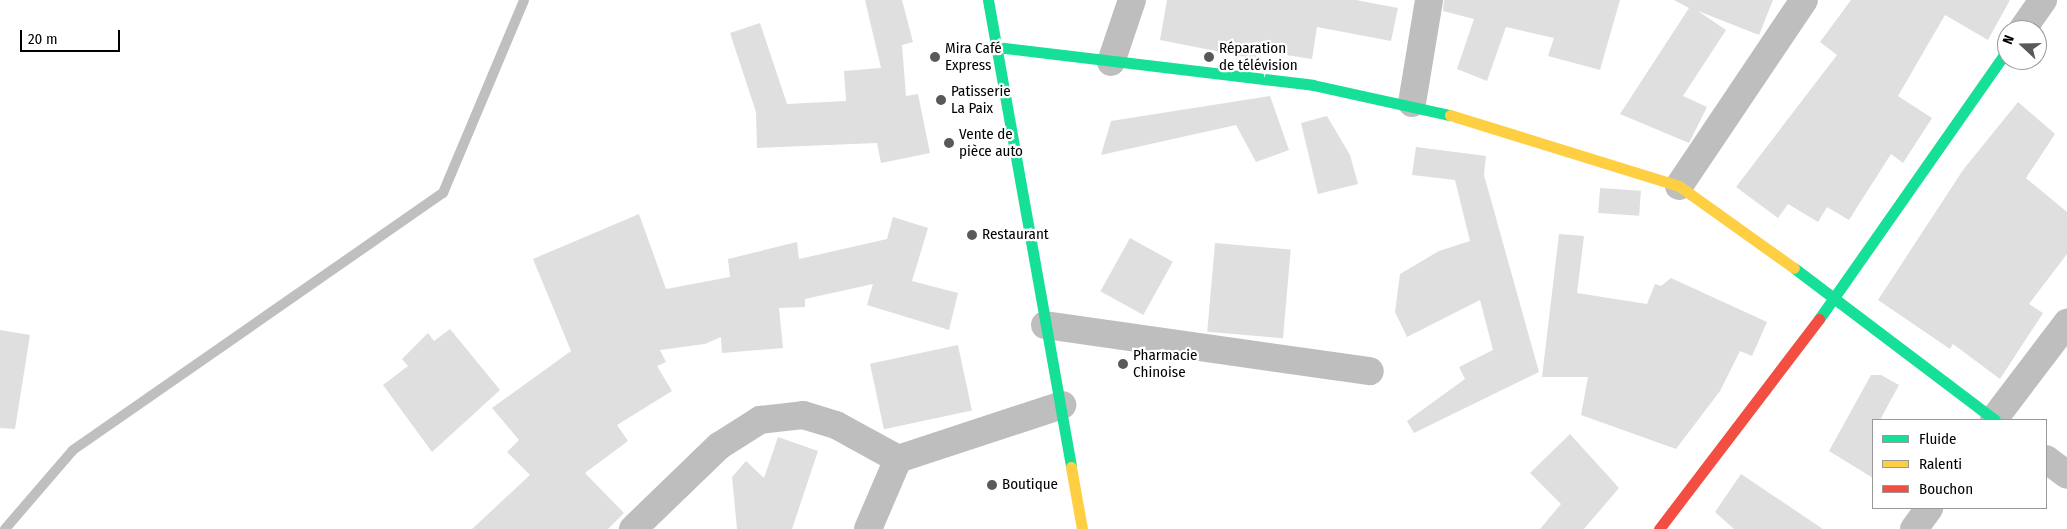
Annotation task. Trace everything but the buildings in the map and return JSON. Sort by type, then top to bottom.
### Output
[{"type":"street","points":[[988,0],[1045,325],[1062,405],[1082,529]]},
{"type":"street","points":[[1111,62],[1132,0]]},
{"type":"street","points":[[1412,103],[1429,0]]},
{"type":"street","points":[[1679,186],[1804,0]]},
{"type":"street","points":[[2029,20],[2043,0]]},
{"type":"street","points":[[996,47],[1313,85],[1412,103],[1679,186],[1835,298],[1993,419]]},
{"type":"street","points":[[1659,529],[1835,298],[1997,66]]},
{"type":"street","points":[[1995,419],[2067,323]]},
{"type":"street","points":[[1045,325],[1370,371]]},
{"type":"street","points":[[634,529],[719,446],[760,420],[803,415],[836,425],[898,459],[1062,405]]},
{"type":"street","points":[[868,529],[898,459]]},
{"type":"street","points":[[2047,460],[2067,475]]},
{"type":"street","points":[[1914,529],[1929,509]]},
{"type":"waterway","points":[[5,529],[73,450],[443,193],[524,0]]},
{"type":"traffic: fast","points":[[988,0],[1071,467]]},
{"type":"traffic: fast","points":[[996,47],[1313,85],[1450,115]]},
{"type":"traffic: fast","points":[[1819,319],[1997,65]]},
{"type":"traffic: fast","points":[[1794,268],[1994,419]]},
{"type":"traffic: slow","points":[[1450,115],[1679,186],[1794,268]]},
{"type":"traffic: slow","points":[[1071,467],[1082,529]]},
{"type":"traffic: jam","points":[[1659,529],[1819,319]]},
{"type":"place","name":"Mira Café Express","points":[[935,57]]},
{"type":"place","name":"Réparation de télévision","points":[[1209,57]]},
{"type":"place","name":"Patisserie La Paix","points":[[941,100]]},
{"type":"place","name":"Vente de pièce auto","points":[[949,143]]},
{"type":"place","name":"Restaurant","points":[[972,235]]},
{"type":"place","name":"Pharmacie Chinoise","points":[[1123,364]]},
{"type":"place","name":"Boutique","points":[[992,485]]}]
